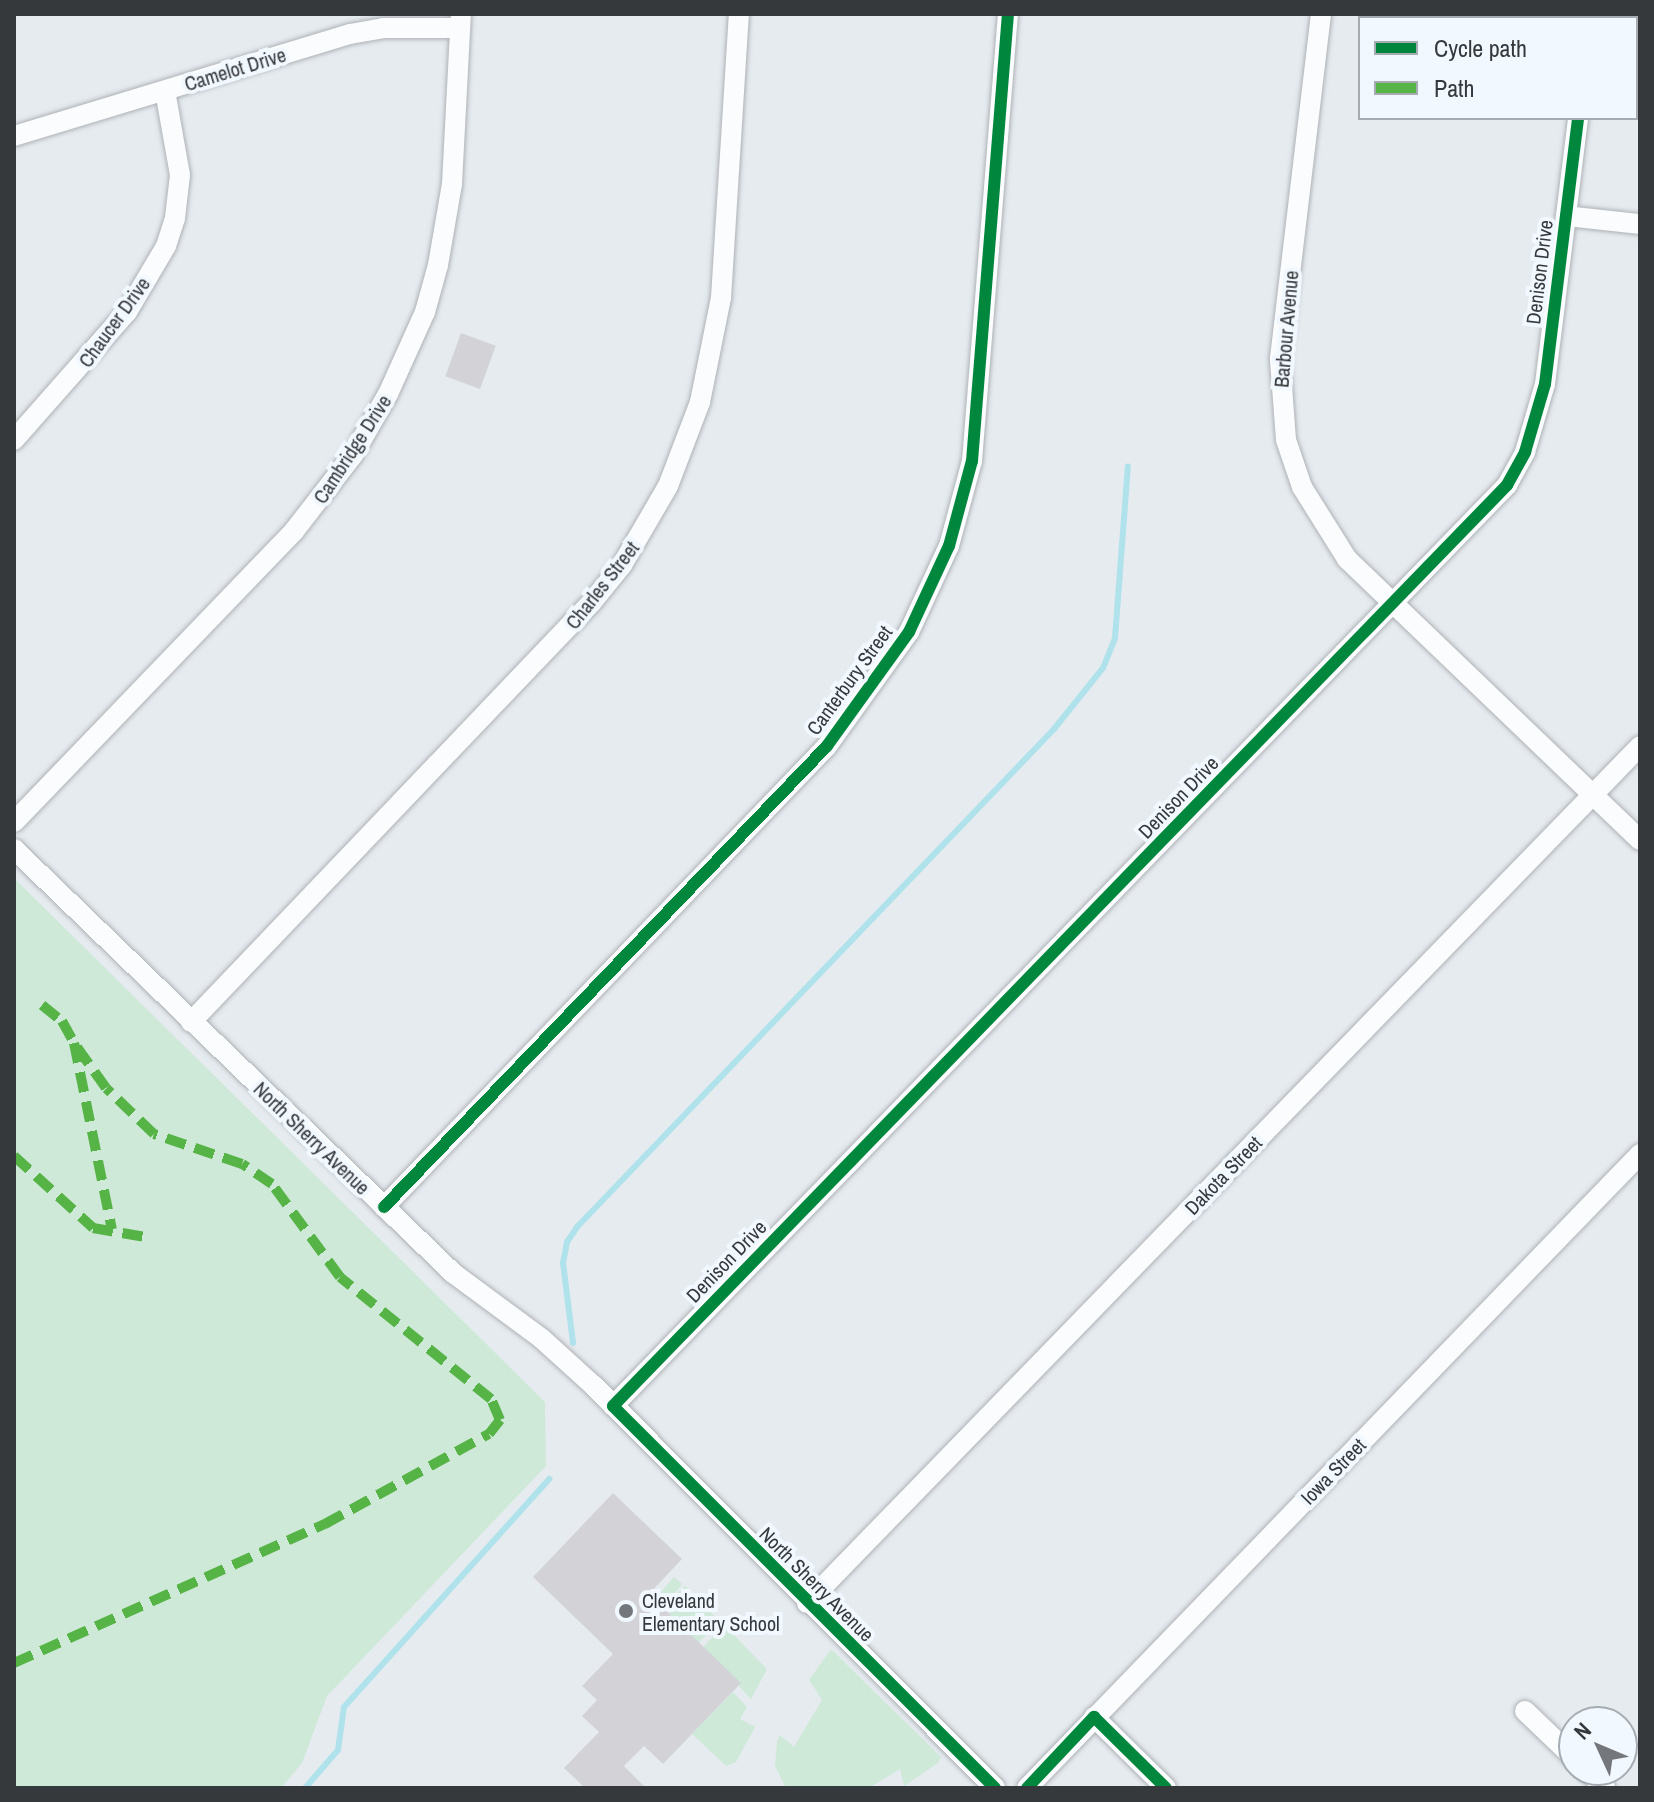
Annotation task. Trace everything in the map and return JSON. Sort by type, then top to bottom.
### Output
[{"type":"street","name":"Charles Street","points":[[191,1022],[592,602],[622,565],[668,486],[700,402],[721,298],[739,14]]},
{"type":"street","name":"Canterbury Street","points":[[384,1207],[827,746],[882,676],[909,632],[949,546],[972,461],[1008,14]]},
{"type":"street","name":"Barbour Avenue","points":[[1321,14],[1280,360],[1282,415],[1311,508],[1347,559],[1640,840]]},
{"type":"street","name":"Camelot Drive","points":[[14,136],[350,34],[461,21]]},
{"type":"street","name":"Cambridge Drive","points":[[14,822],[294,531],[344,467],[388,394],[425,312],[438,265],[452,184],[461,21]]},
{"type":"street","name":"Chaucer Drive","points":[[14,440],[127,312],[166,246],[175,218],[180,175],[165,91]]},
{"type":"street","name":"Denison Drive","points":[[613,1406],[1488,510],[1525,452],[1545,384],[1578,120]]},
{"type":"street","points":[[1566,216],[1640,224]]},
{"type":"street","name":"Dakota Street","points":[[807,1603],[1640,746]]},
{"type":"street","name":"North Sherry Avenue","points":[[14,849],[453,1273],[549,1344],[995,1788]]},
{"type":"street","name":"Iowa Street","points":[[1027,1788],[1640,1154]]},
{"type":"street","points":[[1525,1711],[1558,1743]]},
{"type":"street","points":[[1094,1717],[1166,1788]]},
{"type":"green space","points":[[14,878],[545,1402],[546,1466],[327,1696],[302,1763],[281,1788],[14,1788]]},
{"type":"green space","points":[[674,1577],[682,1584],[655,1615],[647,1608]]},
{"type":"green space","points":[[685,1586],[720,1622],[698,1643],[663,1607]]},
{"type":"green space","points":[[724,1625],[767,1669],[751,1699],[703,1647]]},
{"type":"green space","points":[[831,1649],[941,1757],[938,1763],[904,1786],[900,1769],[869,1788],[786,1788],[775,1766],[777,1741],[780,1735],[794,1747],[822,1700],[809,1680]]},
{"type":"green space","points":[[733,1692],[747,1707],[740,1719],[755,1727],[736,1762],[726,1766],[692,1734]]},
{"type":"building","points":[[461,333],[496,346],[480,389],[445,376]]},
{"type":"building","points":[[613,1493],[682,1559],[649,1594],[741,1683],[663,1764],[644,1746],[624,1766],[646,1788],[585,1788],[564,1768],[599,1732],[582,1716],[597,1700],[582,1686],[613,1654],[533,1577]]},
{"type":"waterway","points":[[573,1343],[563,1263],[567,1242],[577,1227],[1054,729],[1103,668],[1115,638],[1128,466]]},
{"type":"waterway","points":[[305,1788],[338,1750],[344,1707],[549,1479]]},
{"type":"marked path","points":[[42,1005],[62,1021],[74,1043],[112,1229]]},
{"type":"marked path","points":[[14,1663],[325,1524],[489,1434],[500,1420],[491,1399],[340,1277],[272,1184],[242,1164],[154,1134],[106,1088],[74,1043]]},
{"type":"marked path","points":[[14,1156],[93,1228],[145,1237]]},
{"type":"cycle path","points":[[384,1207],[827,746],[909,632],[949,546],[972,461],[1008,14]]},
{"type":"cycle path","points":[[995,1788],[613,1406],[1507,485],[1525,452],[1545,384],[1578,120]]},
{"type":"cycle path","points":[[1027,1788],[1094,1717],[1166,1788]]},
{"type":"place","name":"Cleveland Elementary School","points":[[626,1611]]}]
